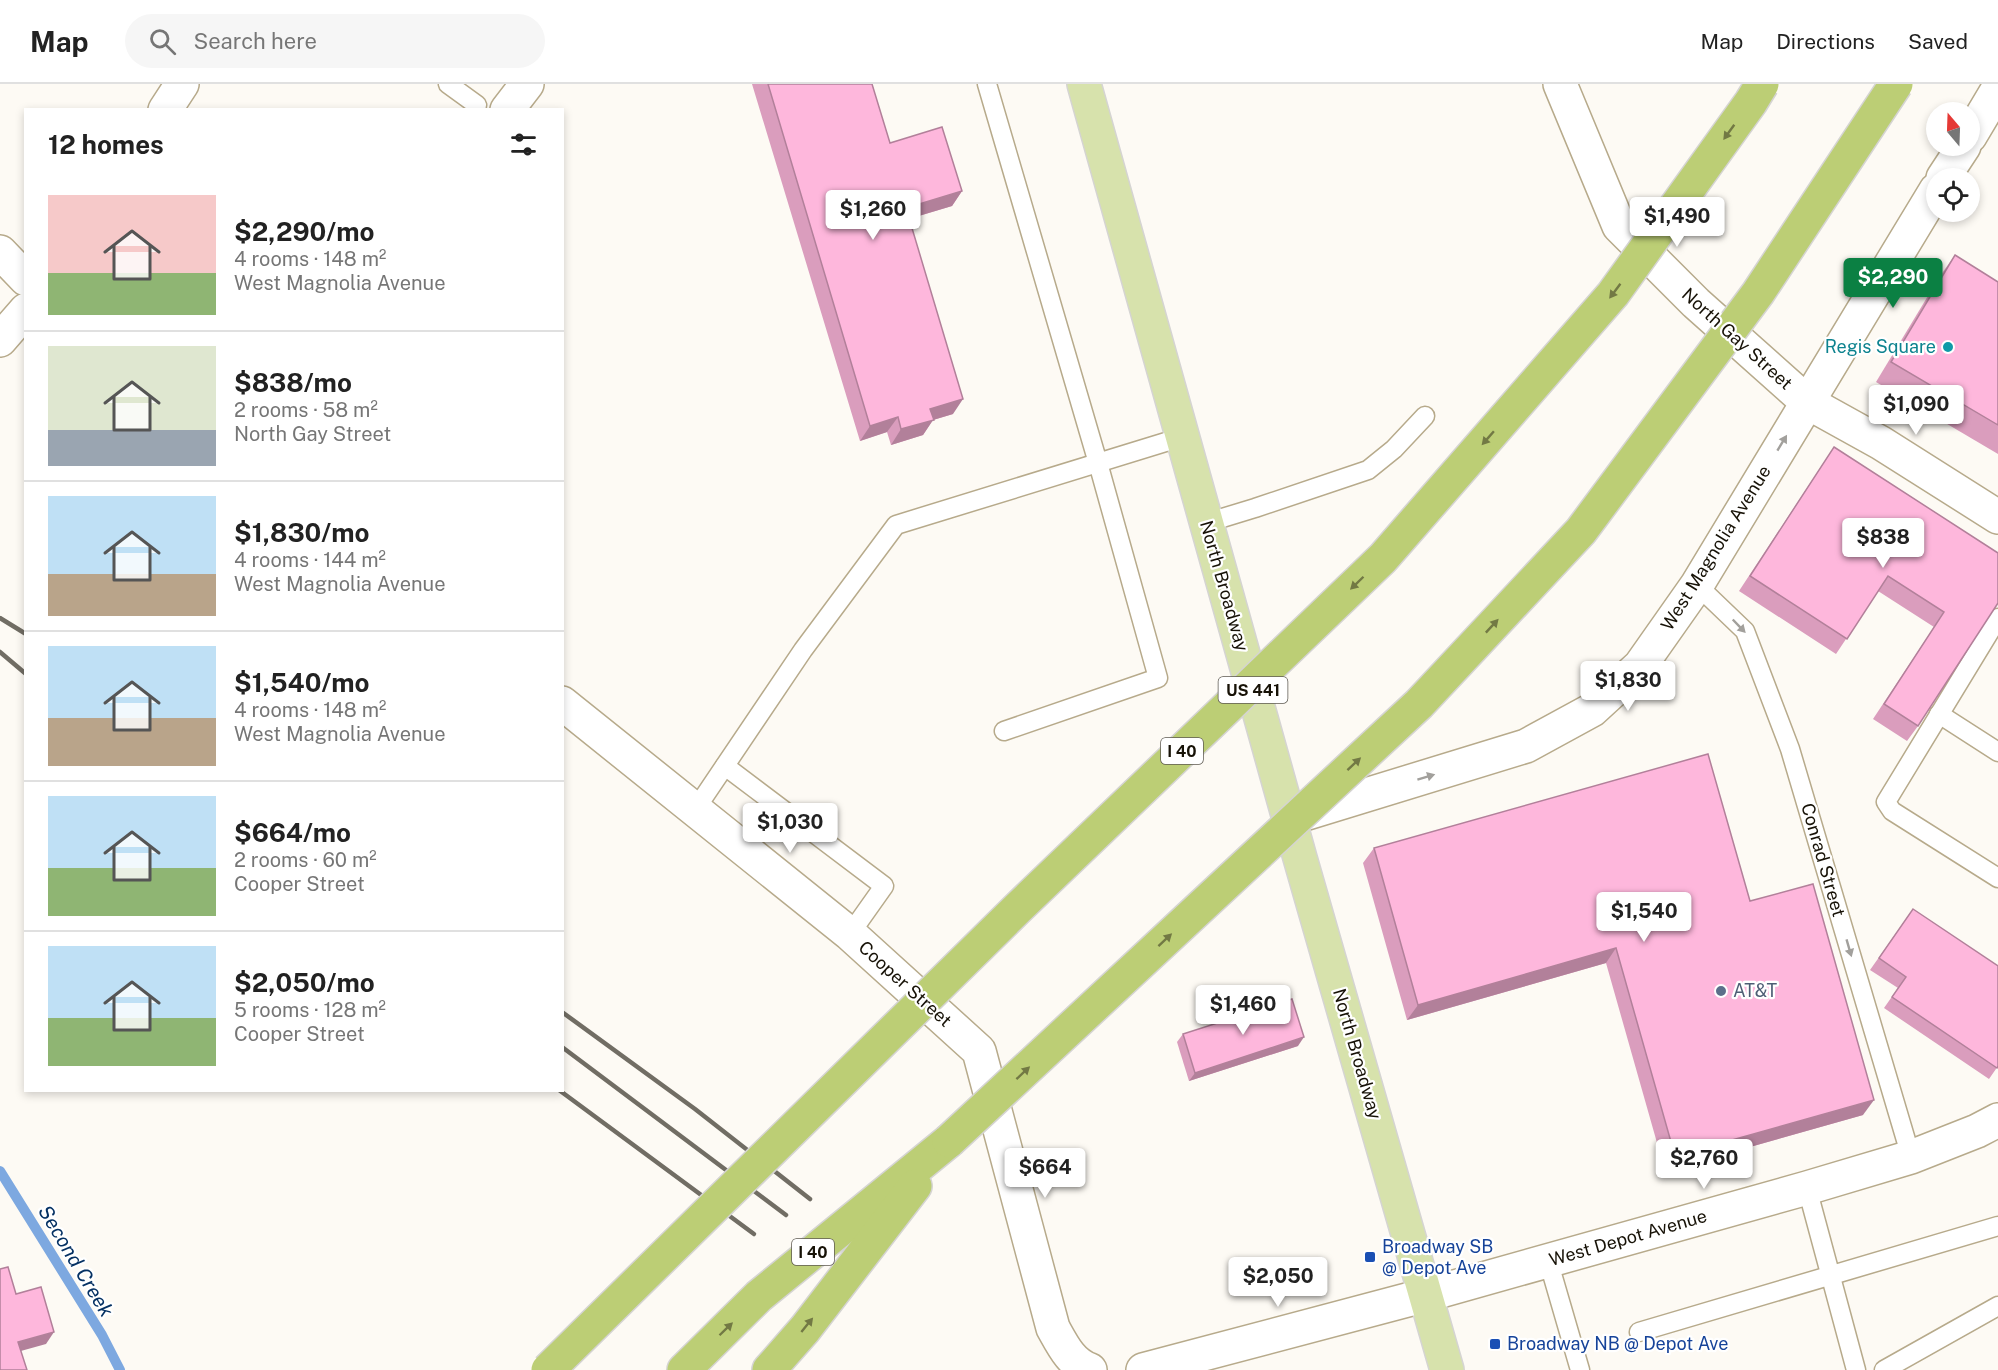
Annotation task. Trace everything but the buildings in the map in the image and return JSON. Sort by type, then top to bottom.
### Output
[{"type":"highway","name":"I 40","points":[[548,1370],[1017,909],[1383,558],[1613,294],[1762,84]]},
{"type":"highway","name":"I 40","points":[[684,1370],[759,1296],[949,1142],[1419,704],[1581,531],[1758,292],[1896,84]]},
{"type":"highway","points":[[769,1370],[805,1329],[949,1142]]},
{"type":"main road","name":"North Broadway","points":[[1084,84],[1289,818],[1426,1295]]},
{"type":"main road","name":"US 441","points":[[1426,1295],[1447,1370]]},
{"type":"street","points":[[166,108],[182,84]]},
{"type":"street","points":[[492,107],[527,84]]},
{"type":"street","name":"North Gay Street","points":[[1560,84],[1618,226],[1696,303],[1807,402],[1881,443],[1998,517]]},
{"type":"street","points":[[1980,119],[1998,89]]},
{"type":"street","name":"West Magnolia Avenue","points":[[1289,818],[1526,746],[1592,711],[1640,666],[1697,585],[1926,206]]},
{"type":"street","points":[[0,252],[24,277]]},
{"type":"street","points":[[0,340],[24,312]]},
{"type":"street","name":"Cooper Street","points":[[564,705],[850,934],[978,1050],[1053,1329],[1066,1353],[1090,1370]]},
{"type":"street","name":"West Depot Avenue","points":[[1426,1295],[1911,1157],[1977,1131],[1998,1120]]},
{"type":"street","points":[[1143,1370],[1426,1295]]},
{"type":"lane","points":[[448,84],[492,107]]},
{"type":"lane","points":[[987,84],[1098,463],[1158,678],[1004,731]]},
{"type":"lane","points":[[1206,523],[1368,470],[1394,449],[1425,416]]},
{"type":"lane","points":[[695,810],[803,650],[896,525],[1182,437]]},
{"type":"lane","name":"Conrad Street","points":[[1697,585],[1745,631],[1790,749],[1911,1157]]},
{"type":"lane","points":[[1997,622],[1886,802],[1892,811],[1998,878]]},
{"type":"lane","points":[[1939,714],[1998,752]]},
{"type":"lane","points":[[724,766],[884,886],[850,934]]},
{"type":"lane","points":[[1807,1188],[1856,1370]]},
{"type":"lane","points":[[1639,1332],[1998,1226]]},
{"type":"lane","points":[[1548,1260],[1580,1370]]},
{"type":"lane","points":[[1884,1370],[1998,1306]]},
{"type":"waterway","name":"Second Creek","points":[[0,1171],[102,1335],[120,1370]]},
{"type":"railway","points":[[0,618],[24,633]]},
{"type":"railway","points":[[0,652],[24,672]]},
{"type":"railway","points":[[564,1013],[695,1109],[810,1199]]},
{"type":"railway","points":[[564,1048],[786,1215]]},
{"type":"railway","points":[[562,1092],[754,1234]]},
{"type":"place","name":"Regis Square","points":[[1948,347]]},
{"type":"place","name":"AT&T","points":[[1721,991]]},
{"type":"place","name":"Broadway SB @ Depot Ave","points":[[1370,1257]]},
{"type":"place","name":"Broadway NB @ Depot Ave","points":[[1495,1344]]}]
